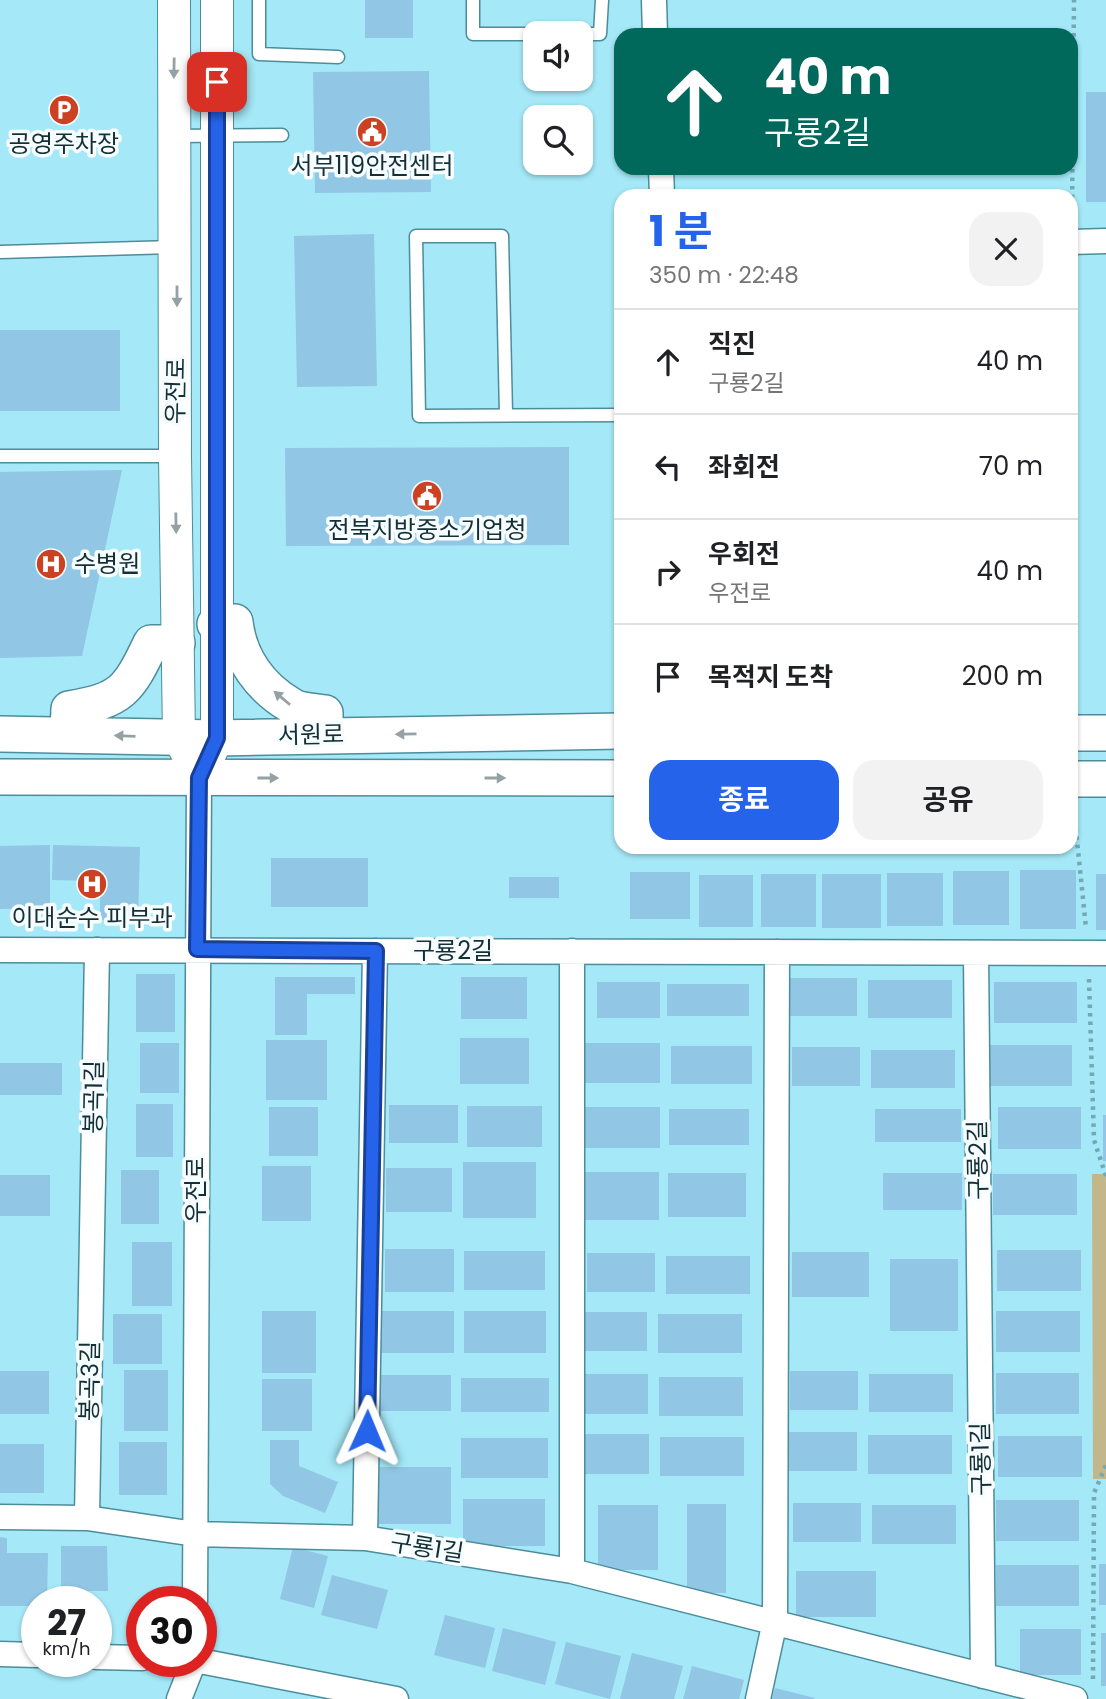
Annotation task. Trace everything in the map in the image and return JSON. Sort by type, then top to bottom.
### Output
[{"type":"main road","points":[[215,624],[235,622],[237,642],[252,673],[293,708],[325,713],[325,735]]},
{"type":"main road","points":[[68,733],[69,709],[106,703],[133,682],[151,643],[177,643]]},
{"type":"main road","name":"서원로","points":[[0,734],[68,733],[217,738],[614,731]]},
{"type":"main road","points":[[1078,733],[1106,733]]},
{"type":"main road","name":"서원로","points":[[0,777],[614,778]]},
{"type":"main road","points":[[1078,792],[1106,779]]},
{"type":"street","name":"우전로","points":[[174,0],[179,737],[199,778]]},
{"type":"street","name":"우전로","points":[[195,1586],[199,778],[217,738],[216,0]]},
{"type":"street","points":[[654,0],[656,28]]},
{"type":"street","points":[[1078,249],[1106,241]]},
{"type":"street","points":[[0,950],[197,949]]},
{"type":"street","name":"구룡2길","points":[[197,949],[1097,953]]},
{"type":"street","name":"봉곡1길","points":[[92,1243],[97,950]]},
{"type":"street","name":"구룡1길","points":[[365,1538],[376,951]]},
{"type":"street","points":[[572,951],[572,1571]]},
{"type":"street","points":[[758,1699],[775,1621],[777,952]]},
{"type":"street","name":"구룡2길","points":[[976,953],[979,1242]]},
{"type":"street","name":"구룡1길","points":[[979,1242],[983,1675]]},
{"type":"street","name":"봉곡3길","points":[[88,1518],[92,1243]]},
{"type":"street","points":[[0,1517],[88,1518],[195,1534]]},
{"type":"street","name":"구룡1길","points":[[195,1534],[365,1538],[572,1571],[983,1675],[1084,1692]]},
{"type":"street","points":[[0,1654],[21,1655]]},
{"type":"street","points":[[217,1664],[396,1699]]},
{"type":"street","points":[[179,1699],[188,1677]]},
{"type":"lane","points":[[259,0],[259,54],[338,57]]},
{"type":"lane","points":[[473,0],[473,34],[523,34]]},
{"type":"lane","points":[[593,34],[600,34],[602,0]]},
{"type":"lane","points":[[173,136],[282,135]]},
{"type":"lane","points":[[506,414],[502,236],[416,236],[419,416],[614,415]]},
{"type":"lane","points":[[0,252],[177,247]]},
{"type":"lane","points":[[0,456],[175,456]]},
{"type":"path","points":[[1074,0],[1074,28]]},
{"type":"path","points":[[1078,833],[1097,953],[1094,1140],[1106,1175]]},
{"type":"path","points":[[1084,1692],[1094,1493],[1106,1465]]},
{"type":"shaded area","points":[[1092,1174],[1106,1174],[1106,1479],[1093,1479]]},
{"type":"building","points":[[365,0],[413,0],[413,38],[365,38]]},
{"type":"building","name":"서부119안전센터","points":[[429,71],[431,192],[315,193],[313,72]]},
{"type":"building","points":[[1086,92],[1106,92],[1106,202],[1086,202]]},
{"type":"building","points":[[374,234],[377,386],[297,387],[294,236]]},
{"type":"building","points":[[0,330],[120,330],[120,411],[0,411]]},
{"type":"building","name":"전북지방중소기업청","points":[[569,447],[569,545],[286,546],[285,448]]},
{"type":"building","name":"수병원","points":[[122,470],[82,656],[0,658],[0,472]]},
{"type":"building","points":[[50,845],[50,908],[0,909],[0,846]]},
{"type":"building","points":[[53,845],[140,847],[138,921],[100,920],[100,881],[52,880]]},
{"type":"building","points":[[271,858],[368,858],[368,907],[271,907]]},
{"type":"building","points":[[1020,870],[1076,870],[1076,929],[1020,929]]},
{"type":"building","points":[[953,871],[1009,871],[1009,925],[953,925]]},
{"type":"building","points":[[630,872],[690,872],[690,919],[630,919]]},
{"type":"building","points":[[887,873],[943,873],[943,926],[887,926]]},
{"type":"building","points":[[761,874],[816,874],[816,927],[761,927]]},
{"type":"building","points":[[822,874],[881,874],[881,928],[822,928]]},
{"type":"building","points":[[1096,874],[1106,874],[1106,930],[1096,930]]},
{"type":"building","points":[[699,875],[753,875],[753,927],[699,927]]},
{"type":"building","points":[[509,877],[559,877],[559,898],[509,898]]},
{"type":"building","points":[[136,974],[175,974],[175,1032],[136,1032]]},
{"type":"building","points":[[275,977],[355,977],[355,994],[307,994],[307,1035],[275,1035]]},
{"type":"building","points":[[461,977],[527,977],[527,1019],[461,1019]]},
{"type":"building","points":[[789,978],[857,978],[857,1016],[789,1016]]},
{"type":"building","points":[[868,980],[952,980],[952,1018],[868,1018]]},
{"type":"building","points":[[597,982],[660,982],[660,1018],[597,1018]]},
{"type":"building","points":[[994,982],[1077,982],[1077,1023],[994,1023]]},
{"type":"building","points":[[667,984],[749,984],[749,1016],[667,1016]]},
{"type":"building","points":[[460,1038],[529,1038],[529,1084],[460,1084]]},
{"type":"building","points":[[266,1040],[327,1040],[327,1100],[266,1100]]},
{"type":"building","points":[[140,1043],[179,1043],[179,1093],[140,1093]]},
{"type":"building","points":[[584,1043],[660,1043],[660,1083],[584,1083]]},
{"type":"building","points":[[989,1045],[1072,1045],[1072,1086],[989,1086]]},
{"type":"building","points":[[671,1046],[752,1046],[752,1084],[671,1084]]},
{"type":"building","points":[[792,1047],[860,1047],[860,1086],[792,1086]]},
{"type":"building","points":[[871,1050],[955,1050],[955,1088],[871,1088]]},
{"type":"building","points":[[0,1063],[62,1063],[62,1095],[0,1095]]},
{"type":"building","points":[[136,1104],[173,1104],[173,1157],[136,1157]]},
{"type":"building","points":[[389,1105],[458,1105],[458,1143],[389,1143]]},
{"type":"building","points":[[467,1106],[542,1106],[542,1147],[467,1147]]},
{"type":"building","points":[[269,1107],[318,1107],[318,1156],[269,1156]]},
{"type":"building","points":[[583,1107],[660,1107],[660,1148],[583,1148]]},
{"type":"building","points":[[998,1107],[1081,1107],[1081,1149],[998,1149]]},
{"type":"building","points":[[669,1109],[749,1109],[749,1145],[669,1145]]},
{"type":"building","points":[[875,1109],[961,1109],[961,1142],[875,1142]]},
{"type":"building","points":[[1103,1115],[1106,1115],[1106,1161],[1103,1161]]},
{"type":"building","points":[[463,1162],[536,1162],[536,1218],[463,1218]]},
{"type":"building","points":[[262,1166],[311,1166],[311,1221],[262,1221]]},
{"type":"building","points":[[386,1168],[452,1168],[452,1212],[386,1212]]},
{"type":"building","points":[[121,1170],[159,1170],[159,1224],[121,1224]]},
{"type":"building","points":[[584,1172],[659,1172],[659,1220],[584,1220]]},
{"type":"building","points":[[668,1173],[746,1173],[746,1217],[668,1217]]},
{"type":"building","points":[[883,1173],[962,1173],[962,1210],[883,1210]]},
{"type":"building","points":[[993,1174],[1077,1174],[1077,1215],[993,1215]]},
{"type":"building","points":[[0,1175],[50,1175],[50,1216],[0,1216]]},
{"type":"building","points":[[132,1242],[172,1242],[172,1306],[132,1306]]},
{"type":"building","points":[[385,1249],[454,1249],[454,1292],[385,1292]]},
{"type":"building","points":[[997,1250],[1081,1250],[1081,1291],[997,1291]]},
{"type":"building","points":[[464,1251],[545,1251],[545,1290],[464,1290]]},
{"type":"building","points":[[792,1252],[869,1252],[869,1297],[792,1297]]},
{"type":"building","points":[[587,1253],[655,1253],[655,1292],[587,1292]]},
{"type":"building","points":[[666,1256],[750,1256],[750,1294],[666,1294]]},
{"type":"building","points":[[890,1259],[958,1259],[958,1331],[890,1331]]},
{"type":"building","points":[[262,1311],[316,1311],[316,1373],[262,1373]]},
{"type":"building","points":[[380,1311],[454,1311],[454,1353],[380,1353]]},
{"type":"building","points":[[464,1311],[546,1311],[546,1353],[464,1353]]},
{"type":"building","points":[[996,1311],[1080,1311],[1080,1352],[996,1352]]},
{"type":"building","points":[[579,1312],[647,1312],[647,1351],[579,1351]]},
{"type":"building","points":[[113,1314],[162,1314],[162,1364],[113,1364]]},
{"type":"building","points":[[658,1314],[742,1314],[742,1353],[658,1353]]},
{"type":"building","points":[[124,1370],[168,1370],[168,1431],[124,1431]]},
{"type":"building","points":[[0,1371],[49,1371],[49,1414],[0,1414]]},
{"type":"building","points":[[790,1371],[858,1371],[858,1410],[790,1410]]},
{"type":"building","points":[[996,1373],[1079,1373],[1079,1414],[996,1414]]},
{"type":"building","points":[[579,1374],[648,1374],[648,1414],[579,1414]]},
{"type":"building","points":[[869,1374],[953,1374],[953,1412],[869,1412]]},
{"type":"building","points":[[377,1375],[451,1375],[451,1411],[377,1411]]},
{"type":"building","points":[[659,1377],[743,1377],[743,1416],[659,1416]]},
{"type":"building","points":[[461,1378],[549,1378],[549,1412],[461,1412]]},
{"type":"building","points":[[262,1379],[312,1379],[312,1431],[262,1431]]},
{"type":"building","points":[[789,1432],[857,1432],[857,1471],[789,1471]]},
{"type":"building","points":[[581,1434],[649,1434],[649,1474],[581,1474]]},
{"type":"building","points":[[868,1435],[952,1435],[952,1474],[868,1474]]},
{"type":"building","points":[[998,1436],[1082,1436],[1082,1477],[998,1477]]},
{"type":"building","points":[[660,1437],[744,1437],[744,1476],[660,1476]]},
{"type":"building","points":[[461,1438],[548,1438],[548,1478],[461,1478]]},
{"type":"building","points":[[270,1440],[299,1440],[299,1466],[338,1482],[325,1513],[283,1496],[270,1484]]},
{"type":"building","points":[[119,1442],[167,1442],[167,1495],[119,1495]]},
{"type":"building","points":[[0,1444],[44,1444],[44,1493],[0,1493]]},
{"type":"building","points":[[378,1467],[451,1467],[451,1524],[378,1524]]},
{"type":"building","points":[[463,1499],[545,1499],[545,1546],[463,1546]]},
{"type":"building","points":[[996,1500],[1079,1500],[1079,1541],[996,1541]]},
{"type":"building","points":[[793,1503],[861,1503],[861,1542],[793,1542]]},
{"type":"building","points":[[687,1504],[726,1504],[726,1593],[687,1593]]},
{"type":"building","points":[[598,1505],[658,1505],[658,1570],[598,1570]]},
{"type":"building","points":[[872,1505],[956,1505],[956,1544],[872,1544]]},
{"type":"building","points":[[0,1537],[7,1538],[7,1553],[48,1553],[47,1586],[21,1586],[21,1606],[0,1606]]},
{"type":"building","points":[[61,1546],[107,1546],[108,1586],[61,1586]]},
{"type":"building","points":[[293,1547],[328,1556],[314,1608],[280,1599]]},
{"type":"building","points":[[1099,1564],[1106,1564],[1106,1605],[1099,1605]]},
{"type":"building","points":[[996,1565],[1079,1565],[1079,1606],[996,1606]]},
{"type":"building","points":[[796,1571],[876,1571],[876,1617],[796,1617]]},
{"type":"building","points":[[332,1575],[388,1590],[377,1629],[321,1615]]},
{"type":"building","points":[[445,1615],[495,1628],[485,1668],[434,1655]]},
{"type":"building","points":[[503,1628],[556,1642],[545,1685],[492,1671]]},
{"type":"building","points":[[1020,1629],[1081,1629],[1081,1675],[1020,1675]]},
{"type":"building","points":[[1101,1633],[1106,1633],[1106,1686],[1101,1686]]},
{"type":"building","points":[[566,1642],[621,1656],[610,1699],[555,1684]]},
{"type":"building","points":[[632,1653],[683,1666],[674,1699],[620,1699]]},
{"type":"building","points":[[692,1666],[744,1680],[739,1699],[683,1699]]},
{"type":"building","points":[[775,1688],[815,1698],[772,1699]]},
{"type":"place","name":"공영주차장","points":[[64,110]]},
{"type":"place","name":"서부119안전센터","points":[[372,132]]},
{"type":"place","name":"전북지방중소기업청","points":[[427,496]]},
{"type":"place","name":"수병원","points":[[51,564]]},
{"type":"place","name":"이대순수 피부과","points":[[92,884]]},
{"type":"route","points":[[217,82],[217,738],[199,778],[197,949],[376,951],[367,1431]]}]
